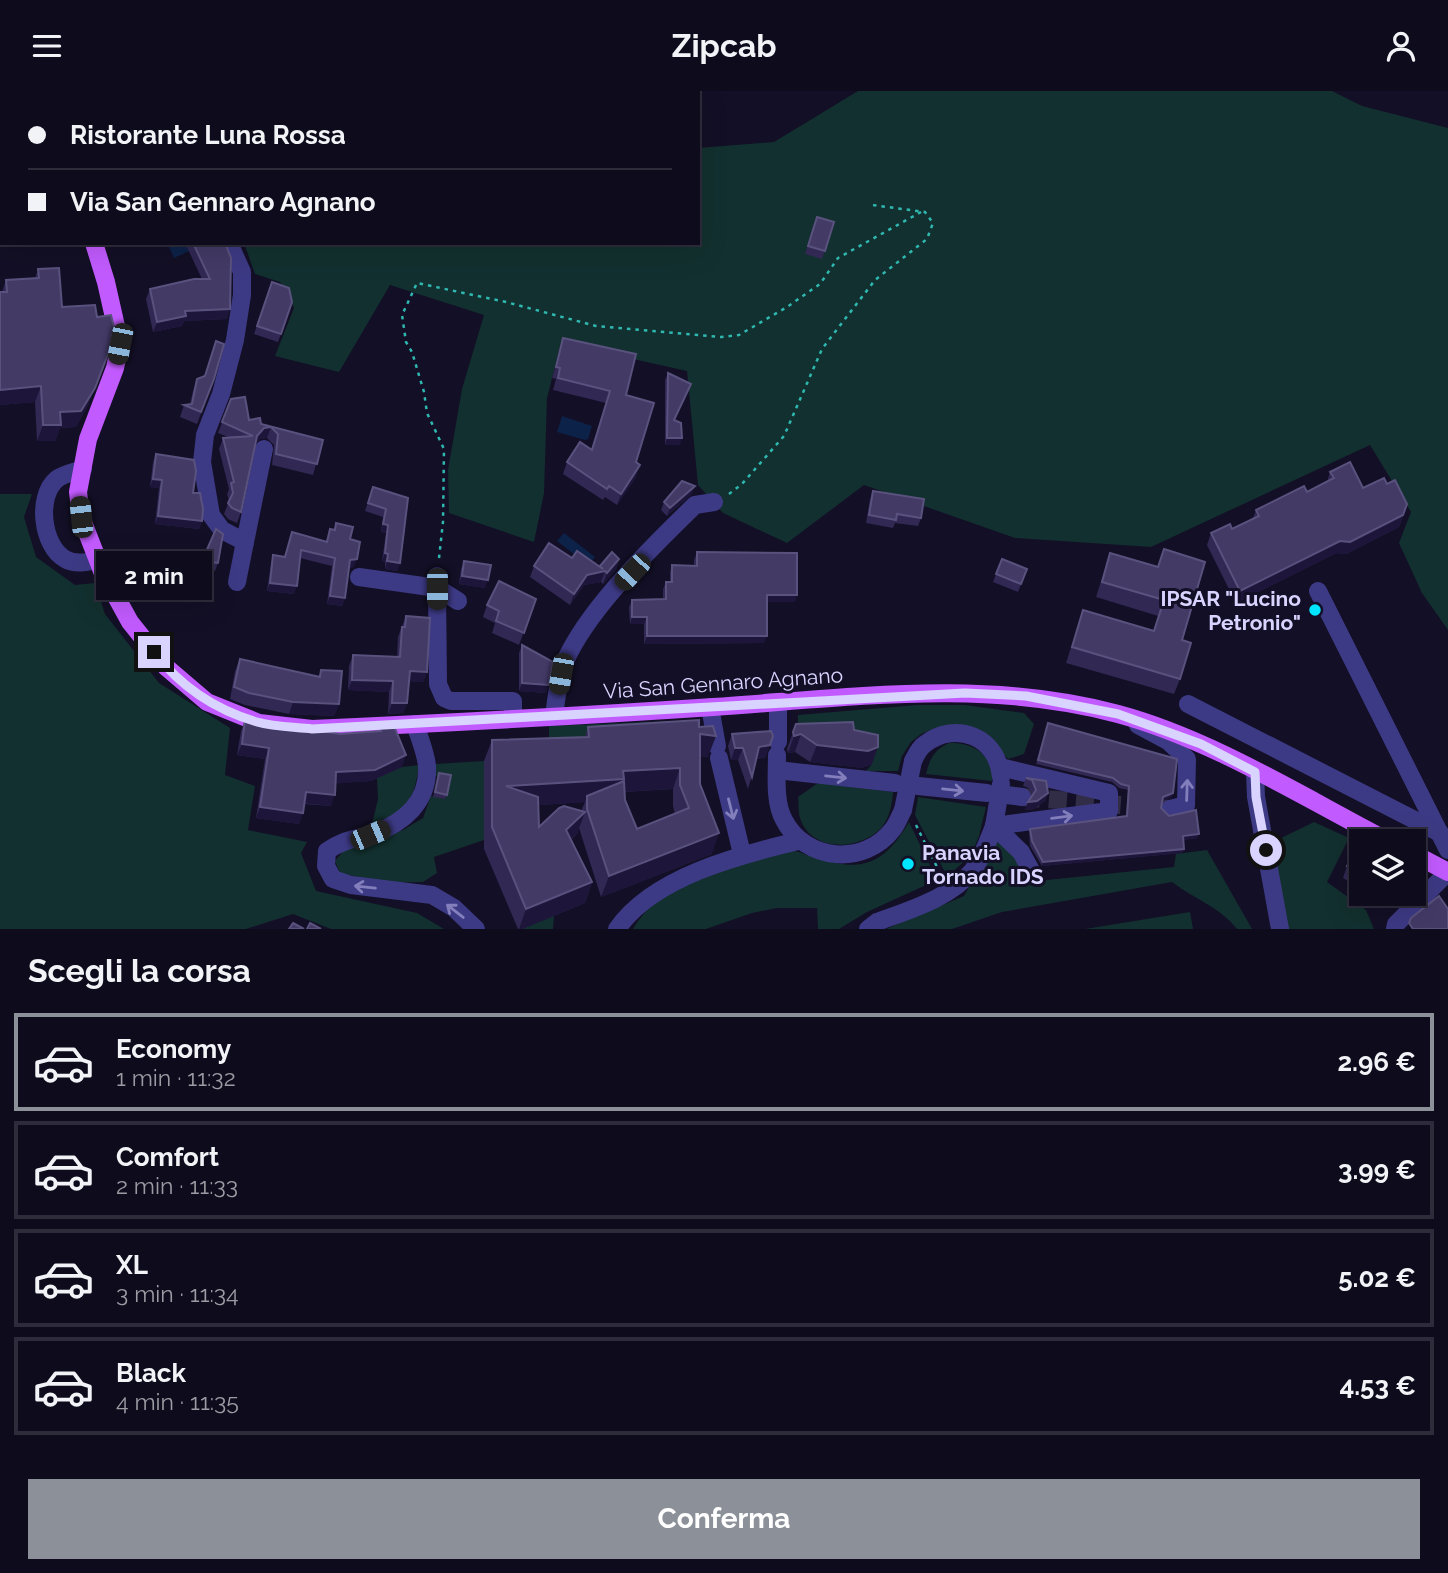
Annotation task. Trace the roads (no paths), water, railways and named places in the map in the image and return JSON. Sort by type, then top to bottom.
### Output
[{"type":"main road","name":"Via San Gennaro Agnano","points":[[95,245],[120,344],[115,369],[88,439],[78,492],[81,517],[98,560],[130,622],[166,667],[207,702],[259,723],[312,729],[965,693],[1026,696],[1118,714],[1201,744],[1365,829]]},
{"type":"main road","points":[[1426,860],[1448,872]]},
{"type":"street","points":[[230,245],[242,272],[242,295],[235,340],[221,394],[205,435],[202,462],[211,515],[222,530],[245,542]]},
{"type":"street","points":[[237,582],[264,449]]},
{"type":"street","points":[[83,469],[58,477],[52,484],[44,509],[46,531],[54,548],[66,559],[82,563],[98,560]]},
{"type":"street","points":[[554,716],[561,674],[569,653],[595,612],[695,505],[714,502]]},
{"type":"street","points":[[359,577],[437,582],[458,601]]},
{"type":"street","points":[[437,582],[438,684],[444,698],[451,701],[513,701],[513,717]]},
{"type":"street","points":[[1318,591],[1448,850]]},
{"type":"street","points":[[778,702],[777,756],[782,818],[798,841],[820,852],[856,855],[873,846],[892,830],[904,806],[913,761],[922,745],[939,735],[959,732],[974,735],[989,746],[1004,787],[985,850],[972,872],[948,891],[877,922],[868,929]]},
{"type":"street","points":[[1188,704],[1440,833]]},
{"type":"street","points":[[710,707],[742,854]]},
{"type":"street","points":[[1118,714],[1168,741],[1187,759],[1186,805],[1170,809]]},
{"type":"street","points":[[415,724],[427,765],[426,782],[418,801],[407,817],[391,826],[370,835],[340,842],[327,851],[326,866],[334,879],[351,885],[432,895],[454,908],[476,929]]},
{"type":"street","points":[[777,756],[895,783]]},
{"type":"street","points":[[1255,772],[1256,797],[1280,929]]},
{"type":"street","points":[[918,786],[1004,787],[1109,793],[1109,811],[994,826]]},
{"type":"street","points":[[994,826],[1021,852],[1033,874]]},
{"type":"street","points":[[617,929],[643,899],[684,879],[742,854],[798,841]]},
{"type":"street","points":[[1395,929],[1396,924],[1441,889],[1448,872]]},
{"type":"water","points":[[168,245],[186,245],[189,251],[174,258]]},
{"type":"water","points":[[562,416],[592,426],[588,439],[557,432]]},
{"type":"water","points":[[564,533],[595,557],[588,565],[557,541]]},
{"type":"tunnel","points":[[1022,797],[1170,809]]},
{"type":"place","name":"IPSAR \"Lucino Petronio\"","points":[[1315,610]]},
{"type":"place","name":"Panavia Tornado IDS","points":[[908,864]]}]
